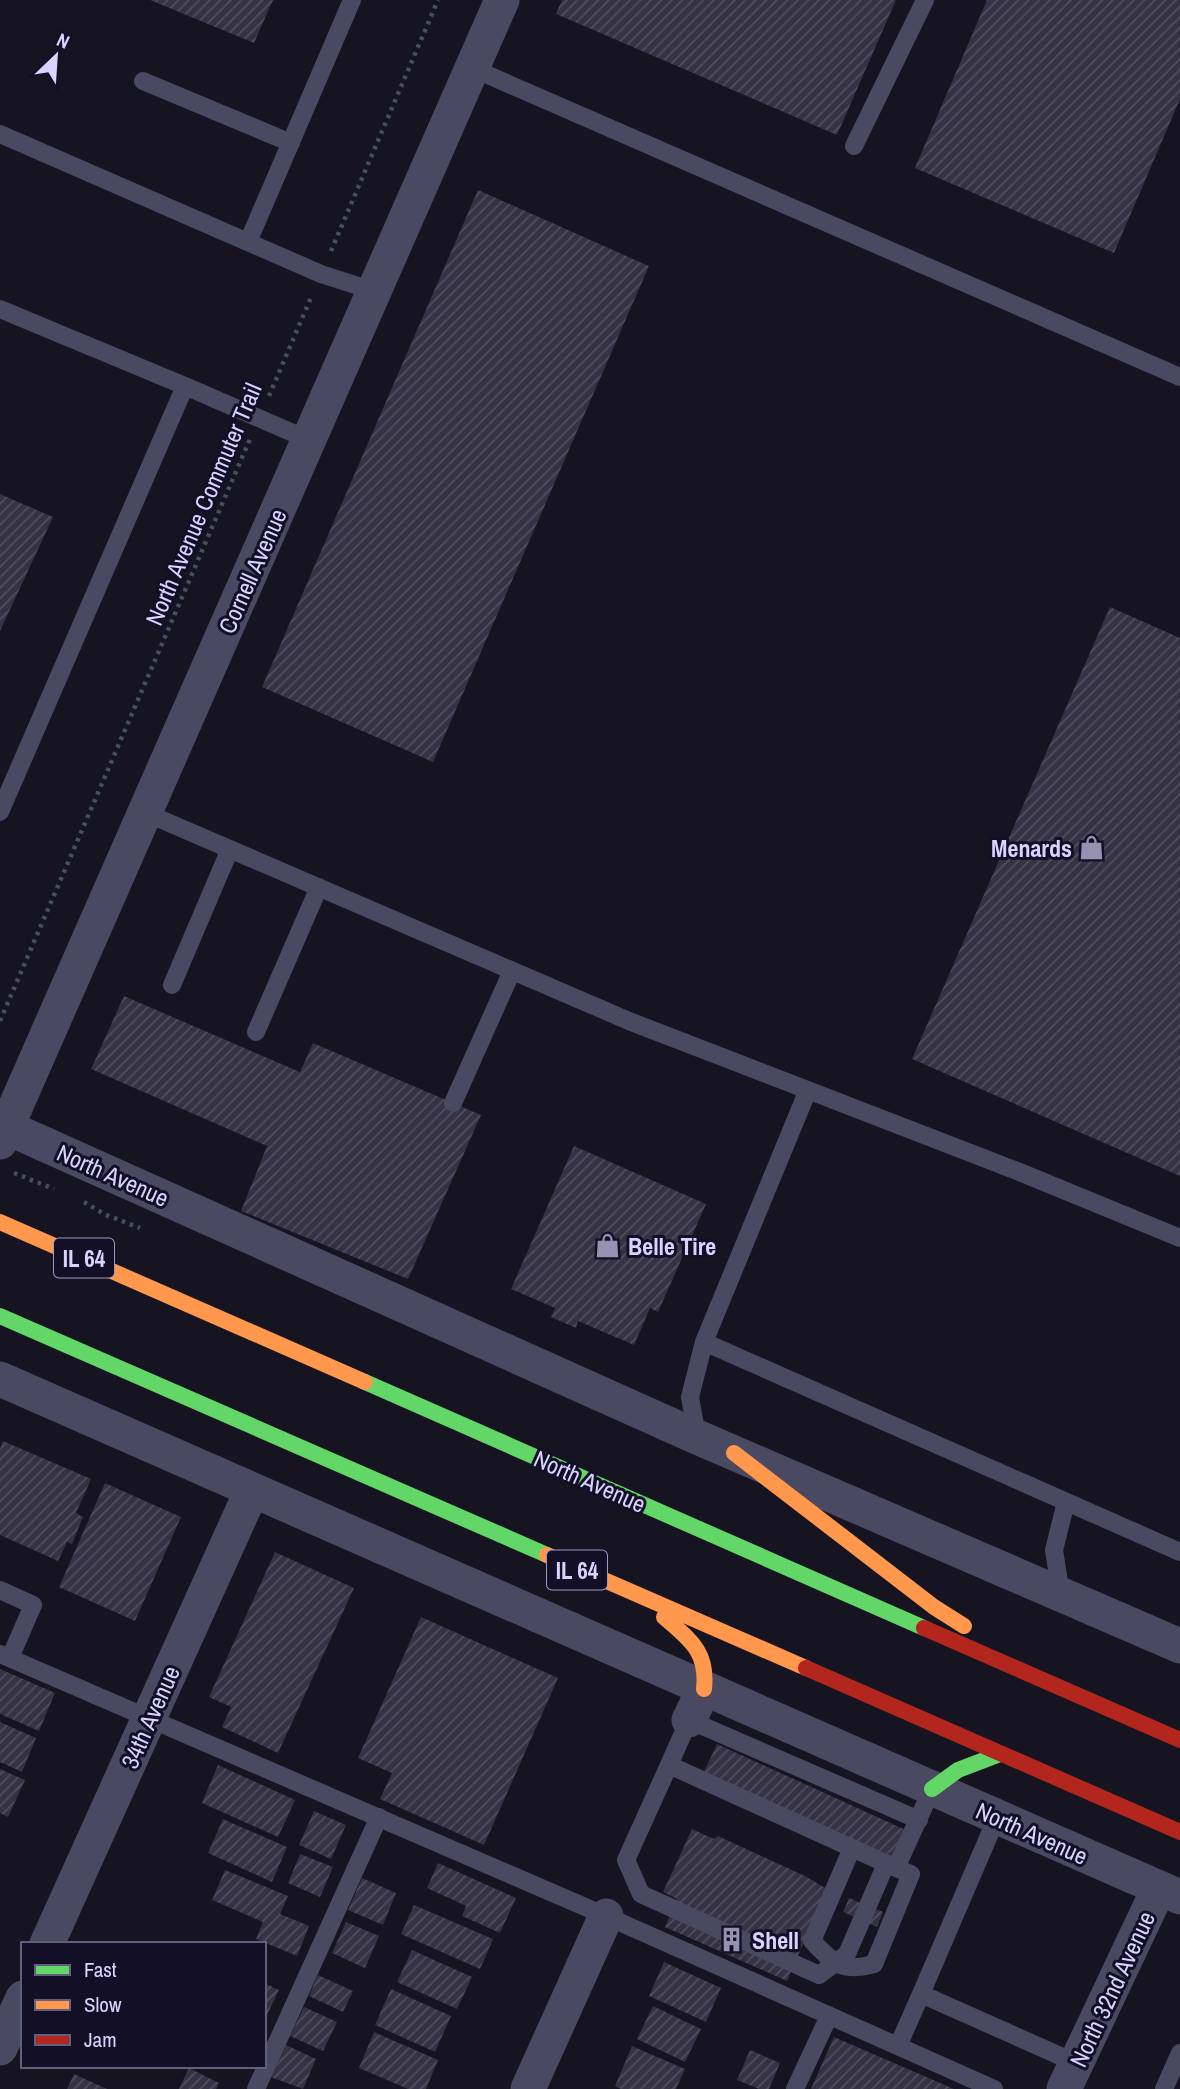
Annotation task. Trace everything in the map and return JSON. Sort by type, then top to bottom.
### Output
[{"type":"main road","name":"North Avenue","points":[[0,1222],[1180,1740]]},
{"type":"main road","name":"IL 64","points":[[0,1316],[1180,1832]]},
{"type":"main road","points":[[734,1453],[934,1607],[1051,1683]]},
{"type":"main road","points":[[647,1601],[701,1651],[708,1670],[704,1689]]},
{"type":"main road","points":[[925,1804],[958,1770],[1000,1754]]},
{"type":"street","name":"Cornell Avenue","points":[[6,1147],[146,813],[502,0]]},
{"type":"street","name":"North Avenue","points":[[6,1147],[698,1437],[1180,1646]]},
{"type":"street","name":"North Avenue","points":[[0,1379],[704,1689],[925,1804],[997,1817],[1170,1893]]},
{"type":"street","name":"34th Avenue","points":[[48,1942],[252,1490]]},
{"type":"street","points":[[689,1720],[704,1689]]},
{"type":"street","name":"North 32nd Avenue","points":[[1070,2076],[1170,1893]]},
{"type":"street","points":[[528,2089],[606,1916]]},
{"type":"street","points":[[0,2048],[21,2002]]},
{"type":"lane","points":[[248,242],[352,0]]},
{"type":"lane","points":[[854,146],[925,0]]},
{"type":"lane","points":[[472,68],[1180,377]]},
{"type":"lane","points":[[143,81],[290,144]]},
{"type":"lane","points":[[0,134],[321,274],[374,292]]},
{"type":"lane","points":[[0,309],[309,440]]},
{"type":"lane","points":[[0,812],[185,386]]},
{"type":"lane","points":[[146,813],[629,1021],[1022,1173],[1180,1238]]},
{"type":"lane","points":[[172,985],[230,849]]},
{"type":"lane","points":[[256,1032],[319,887]]},
{"type":"lane","points":[[453,1102],[512,971]]},
{"type":"lane","points":[[698,1437],[690,1397],[704,1342],[808,1090]]},
{"type":"lane","points":[[704,1342],[1180,1552]]},
{"type":"lane","points":[[1061,1595],[1054,1550],[1066,1502]]},
{"type":"lane","points":[[0,1590],[33,1605],[5,1656],[606,1916],[994,2089]]},
{"type":"lane","points":[[689,1720],[925,1804],[847,1954],[819,1975],[641,1894],[626,1860],[689,1720]]},
{"type":"lane","points":[[669,1765],[911,1874],[874,1964],[856,1969],[834,1964],[811,1941],[852,1848]]},
{"type":"lane","points":[[266,2067],[379,1817]]},
{"type":"lane","points":[[898,2046],[997,1817]]},
{"type":"lane","points":[[921,1994],[1070,2076]]},
{"type":"lane","points":[[795,2089],[829,2016]]},
{"type":"lane","points":[[1164,2089],[1180,2053]]},
{"type":"lane","points":[[256,2089],[265,2068]]},
{"type":"path","name":"North Avenue Commuter Trail","points":[[0,1021],[438,0]]},
{"type":"path","points":[[6,1147],[53,1189]]},
{"type":"building","points":[[150,0],[273,0],[254,43]]},
{"type":"building","points":[[562,0],[896,0],[837,135],[556,14]]},
{"type":"building","points":[[987,0],[1180,0],[1180,99],[1114,253],[915,168]]},
{"type":"building","points":[[478,190],[649,266],[433,762],[262,687]]},
{"type":"building","points":[[0,494],[53,517],[0,631]]},
{"type":"building","name":"Menards","points":[[1110,607],[1180,638],[1180,1176],[912,1059]]},
{"type":"building","points":[[124,996],[300,1072],[313,1043],[481,1115],[408,1279],[241,1211],[267,1146],[91,1069]]},
{"type":"building","name":"Belle Tire","points":[[574,1146],[706,1204],[658,1312],[650,1308],[634,1345],[578,1321],[576,1328],[551,1317],[555,1308],[511,1289]]},
{"type":"building","points":[[3,1441],[91,1479],[76,1513],[83,1517],[72,1544],[67,1542],[58,1561],[0,1535],[0,1449]]},
{"type":"building","points":[[105,1483],[181,1517],[135,1621],[59,1587]]},
{"type":"building","points":[[275,1552],[354,1588],[278,1753],[222,1727],[231,1707],[209,1697]]},
{"type":"building","points":[[421,1617],[558,1678],[484,1845],[380,1799],[392,1773],[358,1758]]},
{"type":"building","points":[[0,1669],[55,1693],[39,1731],[0,1714]]},
{"type":"building","points":[[0,1722],[36,1738],[22,1772],[0,1762]]},
{"type":"building","points":[[717,1744],[908,1831],[894,1863],[702,1776]]},
{"type":"building","points":[[218,1765],[295,1800],[278,1837],[202,1803]]},
{"type":"building","points":[[0,1769],[25,1780],[8,1817],[0,1813]]},
{"type":"building","points":[[314,1811],[346,1825],[331,1859],[299,1845]]},
{"type":"building","points":[[223,1819],[287,1847],[272,1882],[208,1853]]},
{"type":"building","name":"Shell","points":[[692,1829],[714,1839],[718,1836],[827,1889],[787,1981],[665,1927],[677,1899],[663,1892]]},
{"type":"building","points":[[300,1854],[333,1867],[320,1897],[288,1883]]},
{"type":"building","points":[[438,1863],[516,1898],[500,1933],[462,1916],[466,1906],[427,1888]]},
{"type":"building","points":[[225,1870],[288,1896],[280,1914],[309,1926],[297,1956],[256,1939],[263,1922],[212,1900]]},
{"type":"building","points":[[362,1878],[396,1893],[383,1925],[348,1910]]},
{"type":"building","points":[[849,1898],[883,1912],[877,1927],[843,1912]]},
{"type":"building","points":[[414,1905],[493,1939],[480,1969],[401,1934]]},
{"type":"building","points":[[346,1922],[379,1936],[365,1968],[332,1953]]},
{"type":"building","points":[[412,1950],[472,1977],[457,2009],[397,1982]]},
{"type":"building","points":[[664,1962],[721,1988],[706,2022],[649,1996]]},
{"type":"building","points":[[318,1975],[353,1991],[343,2012],[309,1996]]},
{"type":"building","points":[[266,1984],[279,1990],[266,2017]]},
{"type":"building","points":[[391,1989],[451,2016],[435,2052],[375,2025]]},
{"type":"building","points":[[653,2006],[701,2029],[685,2062],[637,2039]]},
{"type":"building","points":[[304,2007],[337,2022],[323,2051],[290,2036]]},
{"type":"building","points":[[374,2032],[438,2060],[426,2089],[408,2089],[359,2068]]},
{"type":"building","points":[[834,2037],[954,2089],[811,2089]]},
{"type":"building","points":[[286,2045],[316,2059],[303,2089],[271,2077]]},
{"type":"building","points":[[632,2046],[685,2069],[676,2089],[621,2089],[615,2086]]},
{"type":"building","points":[[750,2050],[780,2063],[769,2089],[759,2089],[737,2080]]},
{"type":"building","points":[[189,2068],[219,2083],[216,2089],[179,2089]]},
{"type":"building","points":[[74,2074],[107,2089],[67,2089]]},
{"type":"traffic: fast","points":[[0,1316],[547,1555]]},
{"type":"traffic: fast","points":[[365,1382],[924,1628]]},
{"type":"traffic: fast","points":[[932,1789],[958,1770],[1000,1754]]},
{"type":"traffic: slow","points":[[0,1222],[365,1382]]},
{"type":"traffic: slow","points":[[734,1453],[934,1607],[964,1626]]},
{"type":"traffic: slow","points":[[547,1555],[806,1668]]},
{"type":"traffic: slow","points":[[664,1617],[695,1647],[703,1665],[704,1689]]},
{"type":"traffic: jam","points":[[924,1628],[1180,1740]]},
{"type":"traffic: jam","points":[[806,1668],[1180,1832]]},
{"type":"place","name":"Menards","points":[[1092,848]]},
{"type":"place","name":"Belle Tire","points":[[608,1246]]},
{"type":"place","name":"Shell","points":[[732,1940]]}]
